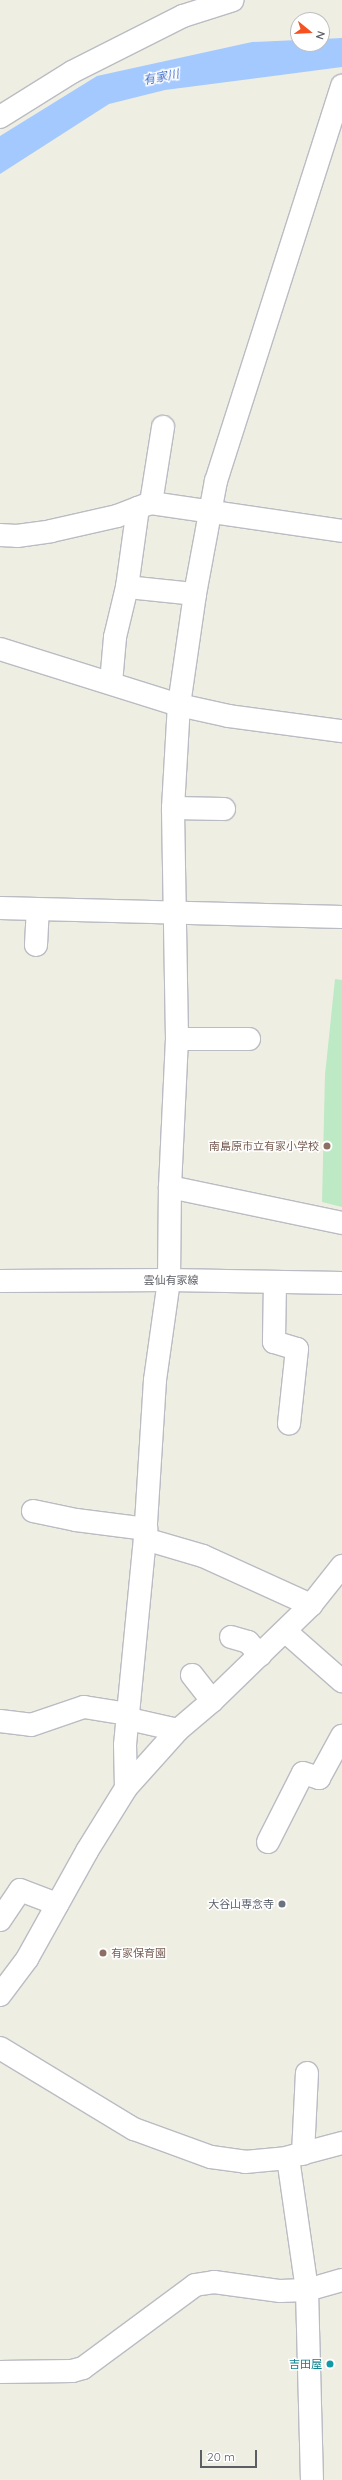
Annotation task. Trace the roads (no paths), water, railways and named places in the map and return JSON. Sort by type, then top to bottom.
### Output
[{"type":"street","points":[[0,117],[72,72],[184,16],[233,0]]},
{"type":"street","points":[[126,1788],[125,1744],[145,1534],[155,1380],[169,1280],[170,1187],[177,1039],[172,808],[179,705],[195,594],[209,511],[216,481],[342,86]]},
{"type":"street","points":[[111,683],[115,637],[163,427]]},
{"type":"street","points":[[0,535],[17,536],[51,531],[118,516],[144,506],[209,511],[342,531]]},
{"type":"street","points":[[127,586],[195,594]]},
{"type":"street","points":[[0,649],[179,705],[229,716],[342,731]]},
{"type":"street","points":[[172,808],[224,808]]},
{"type":"street","points":[[0,908],[38,910],[175,911],[342,917]]},
{"type":"street","points":[[36,945],[38,910]]},
{"type":"street","points":[[177,1039],[249,1039]]},
{"type":"street","points":[[170,1187],[342,1223]]},
{"type":"street","name":"雲仙有家線","points":[[0,1281],[169,1280],[342,1283]]},
{"type":"street","points":[[275,1282],[274,1342],[297,1349],[289,1424]]},
{"type":"street","points":[[33,1511],[145,1534],[203,1556],[311,1606]]},
{"type":"street","points":[[0,1995],[27,1959],[57,1904],[126,1788],[178,1730],[212,1701],[311,1606],[342,1566]]},
{"type":"street","points":[[285,1631],[342,1682]]},
{"type":"street","points":[[231,1637],[248,1642],[260,1655]]},
{"type":"street","points":[[192,1676],[212,1701]]},
{"type":"street","points":[[0,1721],[31,1725],[84,1707],[128,1716],[178,1730]]},
{"type":"street","points":[[268,1842],[303,1773],[319,1778],[340,1743]]},
{"type":"street","points":[[0,1920],[20,1890],[57,1904]]},
{"type":"street","points":[[0,2048],[134,2129],[211,2157],[245,2162],[296,2156],[342,2143]]},
{"type":"street","points":[[307,2073],[296,2156],[307,2290],[312,2480]]},
{"type":"street","points":[[0,2372],[72,2371],[83,2368],[195,2285],[214,2282],[280,2292],[307,2290],[342,2280]]},
{"type":"water","name":"有家川","points":[[342,38],[342,67],[165,90],[109,104],[0,174],[0,136],[97,76],[252,42],[290,40],[290,52],[330,52],[330,39]]},
{"type":"place","name":"南島原市立有家小学校","points":[[327,1146]]},
{"type":"place","name":"大谷山専念寺","points":[[282,1904]]},
{"type":"place","name":"有家保育園","points":[[103,1953]]},
{"type":"place","name":"吉田屋","points":[[330,2364]]}]
